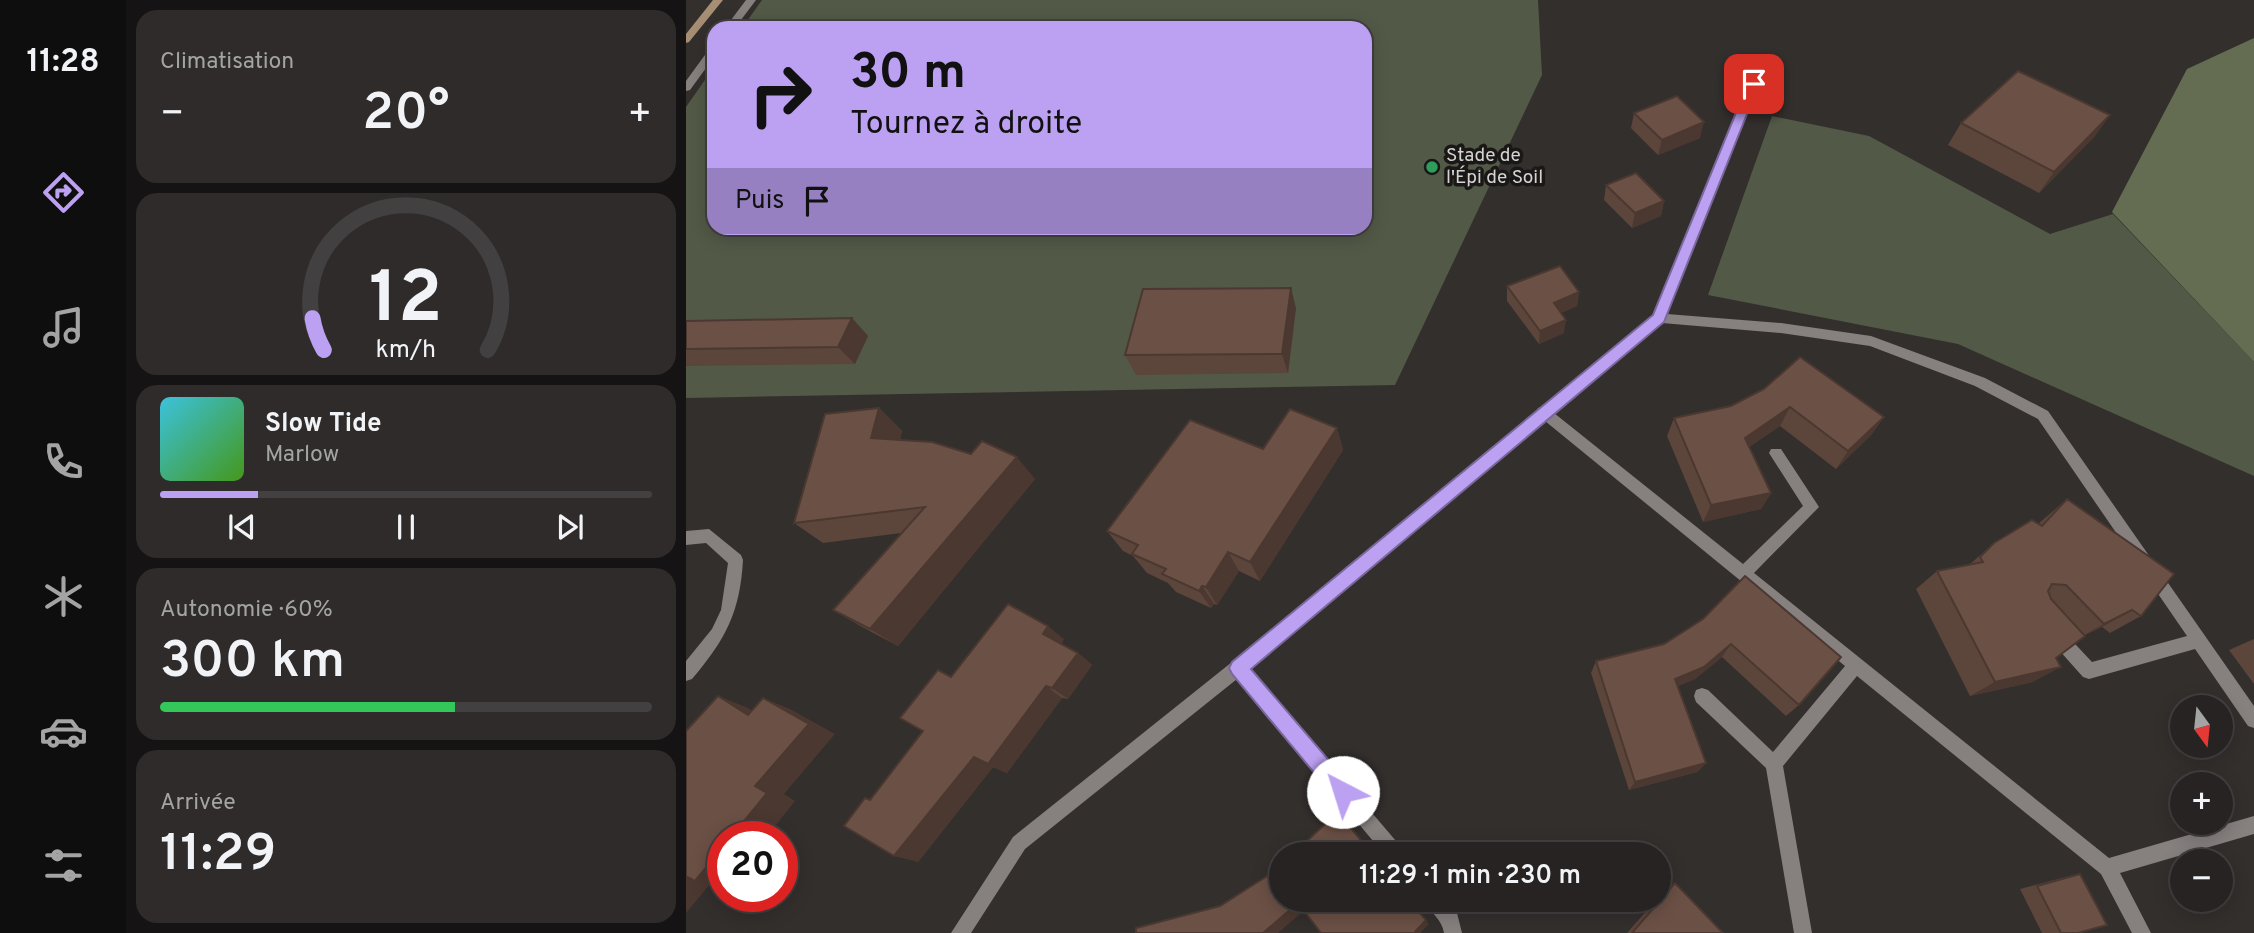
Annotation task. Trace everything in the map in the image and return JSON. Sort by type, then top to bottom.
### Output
[{"type":"main road","points":[[686,40],[718,0]]},
{"type":"lane","points":[[735,21],[751,0]]},
{"type":"lane","points":[[686,88],[707,60]]},
{"type":"lane","points":[[960,933],[1019,843],[1238,668],[1659,318],[1754,84]]},
{"type":"lane","points":[[1659,318],[1781,328],[1871,341],[1980,382],[2043,415],[2254,720]]},
{"type":"lane","points":[[1543,412],[2107,868],[2143,933]]},
{"type":"lane","points":[[1744,573],[1811,507],[1776,453]]},
{"type":"lane","points":[[686,538],[709,536],[736,561],[734,599],[714,642],[686,673]]},
{"type":"lane","points":[[2048,627],[2089,671],[2199,640]]},
{"type":"lane","points":[[1774,764],[1857,664]]},
{"type":"lane","points":[[1238,668],[1386,842]]},
{"type":"lane","points":[[1702,696],[1774,764],[1802,933]]},
{"type":"lane","points":[[2107,868],[2254,825]]},
{"type":"lane","points":[[1445,912],[1451,919],[1453,933]]},
{"type":"green space","name":"Stade de l'Épi de Soil","points":[[762,0],[1538,0],[1542,75],[1395,385],[686,398],[686,107],[707,77],[707,235],[1372,235],[1372,21],[747,21]]},
{"type":"green space","points":[[2254,38],[2254,362],[2112,212],[2187,69]]},
{"type":"green space","points":[[1772,116],[1869,136],[2050,234],[2113,214],[2254,362],[2254,476],[1958,344],[1708,295]]},
{"type":"building","points":[[2018,71],[2110,115],[2054,172],[1961,123]]},
{"type":"building","points":[[1677,96],[1704,122],[1662,140],[1634,113]]},
{"type":"building","points":[[1636,173],[1664,201],[1635,213],[1606,185]]},
{"type":"building","points":[[1560,266],[1579,292],[1554,303],[1566,320],[1540,331],[1507,286]]},
{"type":"building","points":[[1291,288],[1282,354],[1125,355],[1143,289]]},
{"type":"building","points":[[852,318],[838,347],[686,349],[686,321]]},
{"type":"building","points":[[1800,357],[1884,417],[1848,451],[1790,407],[1745,438],[1771,493],[1711,505],[1674,418],[1731,406],[1764,389]]},
{"type":"building","points":[[879,408],[871,438],[932,442],[971,454],[982,441],[1017,457],[870,629],[833,610],[925,507],[794,523],[825,414]]},
{"type":"building","points":[[1290,409],[1337,428],[1250,562],[1228,552],[1206,587],[1202,586],[1199,591],[1162,574],[1166,569],[1132,554],[1138,545],[1107,531],[1190,420],[1263,449]]},
{"type":"building","points":[[2067,499],[2174,574],[2141,616],[2132,610],[2104,624],[2066,585],[2052,584],[2048,591],[2051,599],[2085,636],[2056,658],[2061,667],[1995,682],[1937,571],[1983,562],[1980,557],[1994,543],[2032,520],[2042,526]]},
{"type":"building","points":[[1745,576],[1841,657],[1799,705],[1731,644],[1704,667],[1675,679],[1706,763],[1635,782],[1596,661],[1664,644],[1703,619]]},
{"type":"building","points":[[1008,604],[1048,626],[1043,634],[1078,653],[1052,688],[1046,686],[988,764],[974,757],[894,856],[844,826],[865,798],[870,800],[923,731],[900,718],[938,670],[951,677]]},
{"type":"building","points":[[718,696],[748,715],[763,698],[809,724],[755,786],[767,793],[744,821],[707,821],[707,866],[695,881],[686,876],[686,731]]},
{"type":"building","points":[[1338,812],[1362,842],[1306,842]]},
{"type":"building","points":[[2080,874],[2107,925],[2078,933],[2061,933],[2037,886]]},
{"type":"building","points":[[1269,875],[1269,912],[1288,912],[1263,933],[1136,933],[1136,928],[1220,906]]},
{"type":"building","points":[[1675,883],[1723,933],[1632,933],[1650,912],[1671,912],[1671,888]]},
{"type":"building","points":[[1305,912],[1419,912],[1426,920],[1414,933],[1321,933]]},
{"type":"place","name":"Stade de l'Épi de Soil","points":[[1432,167]]},
{"type":"route","points":[[1343,792],[1238,668],[1659,318],[1754,84]]}]
